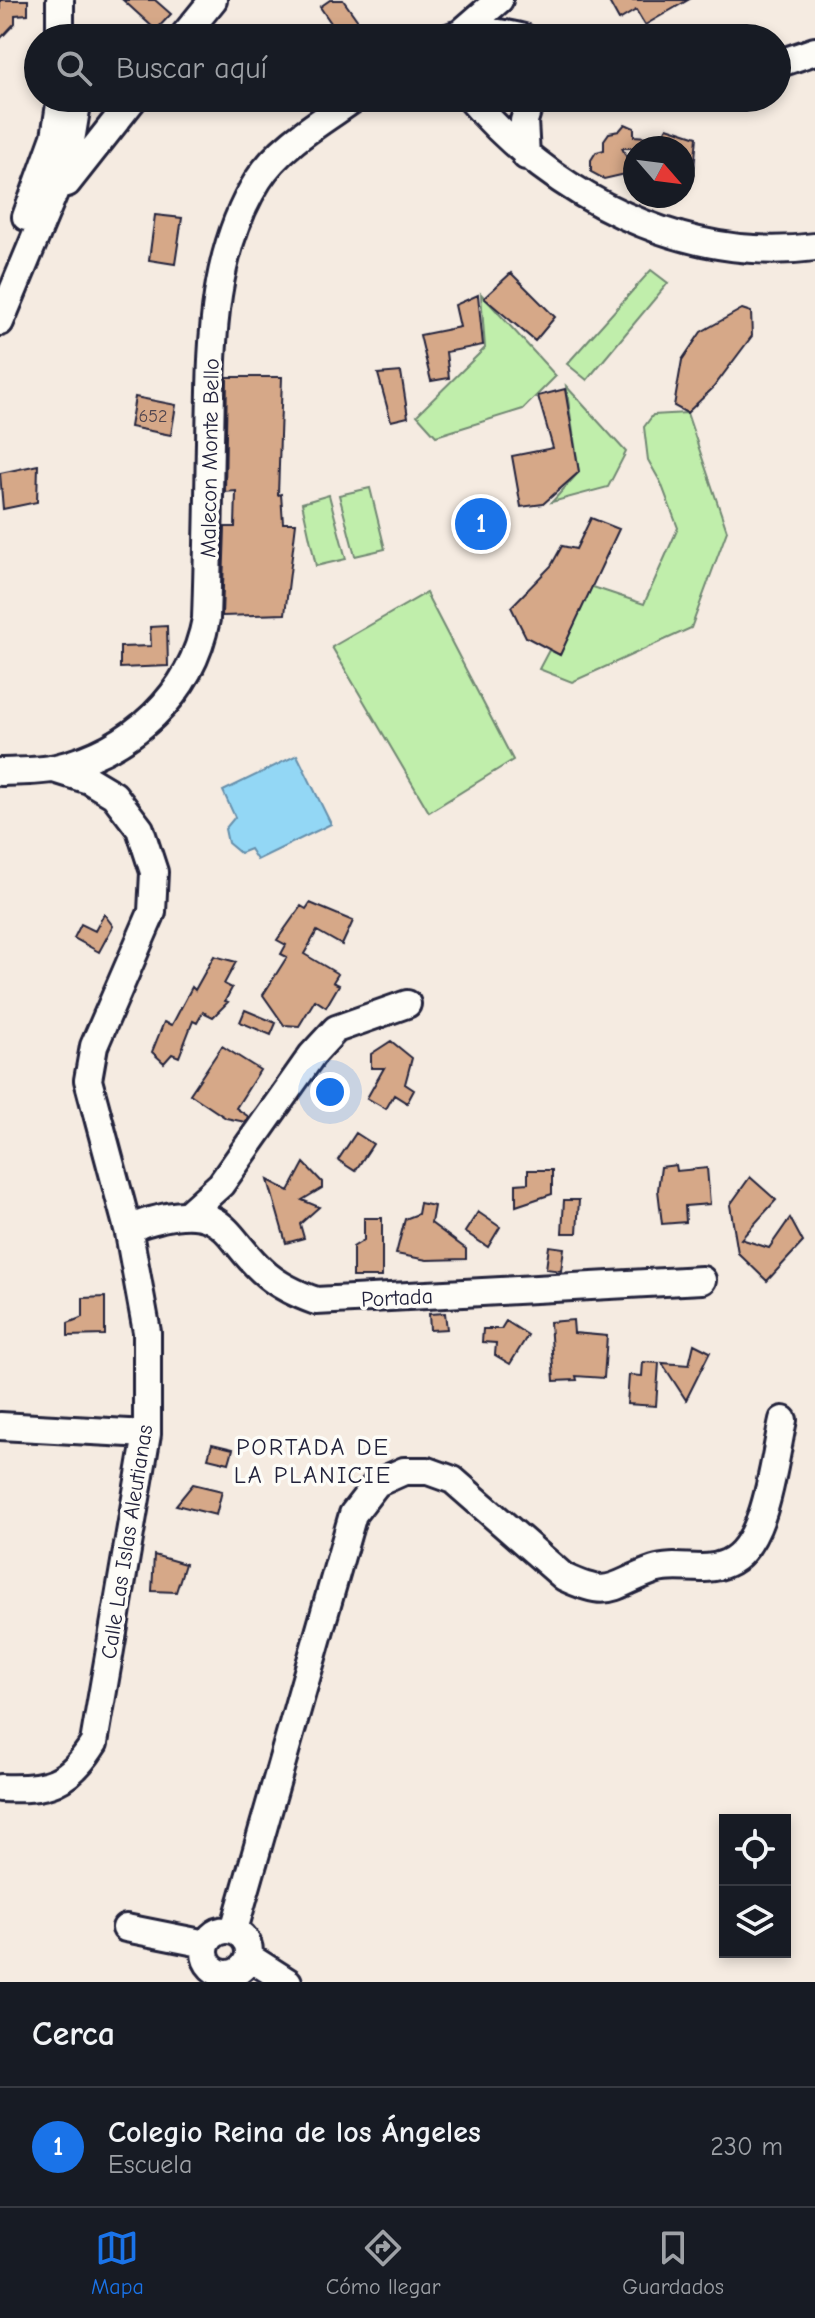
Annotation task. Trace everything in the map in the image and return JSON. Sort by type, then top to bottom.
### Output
[{"type":"street","points":[[60,0],[60,24]]},
{"type":"street","points":[[76,0],[77,24]]},
{"type":"street","points":[[193,24],[213,0]]},
{"type":"street","points":[[469,24],[499,0]]},
{"type":"street","points":[[791,59],[815,51]]},
{"type":"street","points":[[0,287],[67,112]]},
{"type":"street","points":[[0,322],[68,159],[72,112]]},
{"type":"street","points":[[85,112],[113,123]]},
{"type":"street","points":[[17,241],[46,210],[122,112]]},
{"type":"street","name":"Malecon Monte Bello","points":[[0,772],[42,770],[99,755],[138,731],[189,673],[201,646],[206,619],[212,344],[221,276],[236,224],[258,180],[278,154],[336,112]]},
{"type":"street","points":[[484,112],[549,175],[592,199],[686,238],[727,248],[779,251],[815,247]]},
{"type":"street","points":[[526,156],[524,121],[527,112]]},
{"type":"street","points":[[0,762],[42,770]]},
{"type":"street","name":"Calle Las Islas Aleutianas","points":[[0,1788],[37,1790],[60,1781],[81,1764],[94,1743],[147,1434],[147,1332],[129,1233],[88,1080],[94,1046],[152,912],[154,872],[140,829],[114,795],[89,780],[42,770]]},
{"type":"street","points":[[129,1233],[136,1225],[190,1212],[221,1184],[312,1055],[336,1029],[407,1004]]},
{"type":"street","points":[[221,1184],[224,1226]]},
{"type":"street","name":"Portada","points":[[190,1212],[224,1226],[264,1273],[284,1288],[316,1301],[702,1280]]},
{"type":"street","points":[[234,1930],[353,1514],[377,1483],[404,1471],[428,1471],[453,1480],[564,1577],[586,1587],[614,1590],[658,1568],[690,1570],[727,1564],[745,1551],[757,1533],[783,1420]]},
{"type":"street","points":[[0,1426],[147,1434]]},
{"type":"street","points":[[126,1928],[206,1944]]},
{"type":"street","points":[[234,1930],[247,1941],[249,1957],[235,1973],[221,1973],[209,1965],[206,1944],[215,1933],[234,1930]]},
{"type":"street","points":[[249,1957],[288,1982]]},
{"type":"green space","points":[[651,270],[668,283],[587,380],[567,364]]},
{"type":"green space","points":[[481,294],[556,376],[523,409],[436,436],[417,415],[485,348]]},
{"type":"green space","points":[[566,386],[626,452],[608,487],[552,502],[579,472]]},
{"type":"green space","points":[[687,413],[727,531],[691,628],[572,682],[539,669],[549,650],[560,655],[590,586],[644,604],[678,528],[661,483],[648,460],[644,427],[653,415]]},
{"type":"green space","points":[[370,488],[385,549],[355,556],[339,495]]},
{"type":"green space","points":[[329,495],[346,559],[316,566],[302,503]]},
{"type":"green space","points":[[426,593],[513,760],[429,812],[332,647]]},
{"type":"water","points":[[297,755],[331,824],[257,860],[250,849],[240,853],[228,843],[225,829],[235,817],[223,791]]},
{"type":"building","points":[[0,0],[28,0],[28,14],[15,15],[15,23],[0,39]]},
{"type":"building","points":[[123,0],[155,0],[171,14],[162,24],[149,24]]},
{"type":"building","points":[[330,0],[343,0],[360,24],[330,24],[320,7]]},
{"type":"building","points":[[608,0],[688,0],[647,24],[636,10],[619,20]]},
{"type":"building","points":[[625,124],[634,128],[634,136],[623,136],[623,175],[604,179],[591,172],[591,160],[596,152],[604,150],[604,140],[609,133],[619,131]]},
{"type":"building","points":[[667,127],[694,136],[662,136]]},
{"type":"building","points":[[155,215],[182,218],[175,264],[149,260]]},
{"type":"building","points":[[511,273],[555,317],[535,341],[484,298]]},
{"type":"building","points":[[478,295],[483,345],[446,352],[449,378],[431,381],[420,335],[460,327],[455,305]]},
{"type":"building","points":[[742,309],[751,312],[752,336],[713,388],[687,413],[674,406],[682,360],[701,332]]},
{"type":"building","points":[[401,372],[408,417],[391,421],[378,374]]},
{"type":"building","points":[[227,377],[282,377],[278,495],[281,494],[283,523],[296,523],[285,614],[222,616],[225,527],[235,527],[236,491],[225,492]]},
{"type":"building","points":[[565,389],[579,472],[543,504],[521,507],[512,456],[553,448],[538,396]]},
{"type":"building","points":[[135,397],[176,405],[171,435],[130,427]]},
{"type":"building","points":[[38,465],[37,502],[3,509],[0,473]]},
{"type":"building","points":[[591,518],[619,529],[560,655],[526,637],[511,607],[551,566],[562,546],[576,549]]},
{"type":"building","points":[[167,626],[168,666],[120,668],[120,647],[151,646],[150,627]]},
{"type":"building","points":[[310,903],[353,921],[342,945],[317,931],[304,954],[338,974],[333,982],[339,985],[326,1007],[315,1000],[299,1026],[284,1025],[263,995],[287,957],[281,954],[286,945],[277,940],[301,906],[306,909]]},
{"type":"building","points":[[104,914],[113,926],[99,952],[74,938],[81,924],[95,931]]},
{"type":"building","points":[[214,956],[236,962],[224,984],[232,988],[225,1001],[228,1002],[213,1017],[203,1012],[197,1023],[193,1021],[179,1057],[172,1054],[164,1063],[152,1052],[164,1022],[172,1025],[192,987],[195,990]]},
{"type":"building","points":[[245,1010],[276,1023],[271,1035],[240,1022]]},
{"type":"building","points":[[391,1041],[412,1058],[405,1084],[414,1090],[407,1103],[394,1095],[386,1109],[367,1098],[384,1068],[371,1068],[371,1054]]},
{"type":"building","points":[[222,1046],[260,1070],[236,1108],[249,1117],[245,1122],[226,1118],[190,1094]]},
{"type":"building","points":[[356,1133],[373,1144],[355,1171],[338,1160]]},
{"type":"building","points":[[304,1163],[322,1182],[322,1188],[302,1200],[319,1207],[300,1224],[304,1238],[286,1243],[268,1180],[289,1191]]},
{"type":"building","points":[[676,1165],[677,1171],[707,1168],[710,1204],[685,1206],[686,1222],[662,1224],[658,1190],[661,1167]]},
{"type":"building","points":[[528,1170],[552,1170],[552,1194],[516,1206],[516,1184],[528,1183]]},
{"type":"building","points":[[750,1177],[776,1200],[741,1239],[769,1248],[790,1218],[803,1242],[767,1281],[738,1253],[730,1205]]},
{"type":"building","points":[[564,1200],[579,1200],[577,1233],[562,1233]]},
{"type":"building","points":[[420,1203],[434,1206],[431,1223],[466,1249],[466,1259],[427,1260],[396,1254],[405,1219],[418,1214]]},
{"type":"building","points":[[478,1212],[500,1227],[488,1247],[465,1232]]},
{"type":"building","points":[[364,1218],[382,1218],[382,1277],[353,1277],[353,1247],[364,1240]]},
{"type":"building","points":[[549,1246],[564,1248],[561,1271],[546,1269]]},
{"type":"building","points":[[105,1297],[105,1335],[68,1336],[68,1323],[83,1317],[83,1298]]},
{"type":"building","points":[[445,1313],[447,1329],[430,1330],[429,1314]]},
{"type":"building","points":[[573,1320],[574,1333],[607,1336],[604,1378],[576,1376],[577,1380],[554,1381],[550,1322]]},
{"type":"building","points":[[506,1321],[528,1335],[510,1364],[495,1355],[496,1343],[482,1342],[483,1329],[501,1329]]},
{"type":"building","points":[[694,1344],[710,1352],[686,1400],[662,1363],[689,1365]]},
{"type":"building","points":[[643,1362],[659,1363],[656,1406],[627,1404],[629,1375],[642,1376]]},
{"type":"building","points":[[212,1444],[233,1449],[229,1463],[208,1458]]},
{"type":"building","points":[[193,1484],[222,1491],[216,1515],[176,1505]]},
{"type":"building","points":[[154,1555],[185,1564],[176,1592],[152,1591]]},
{"type":"place","name":"Colegio Reina de los Ángeles","points":[[481,524]]},
{"type":"district","name":"PORTADA DE LA PLANICIE","points":[[313,1461]]}]
